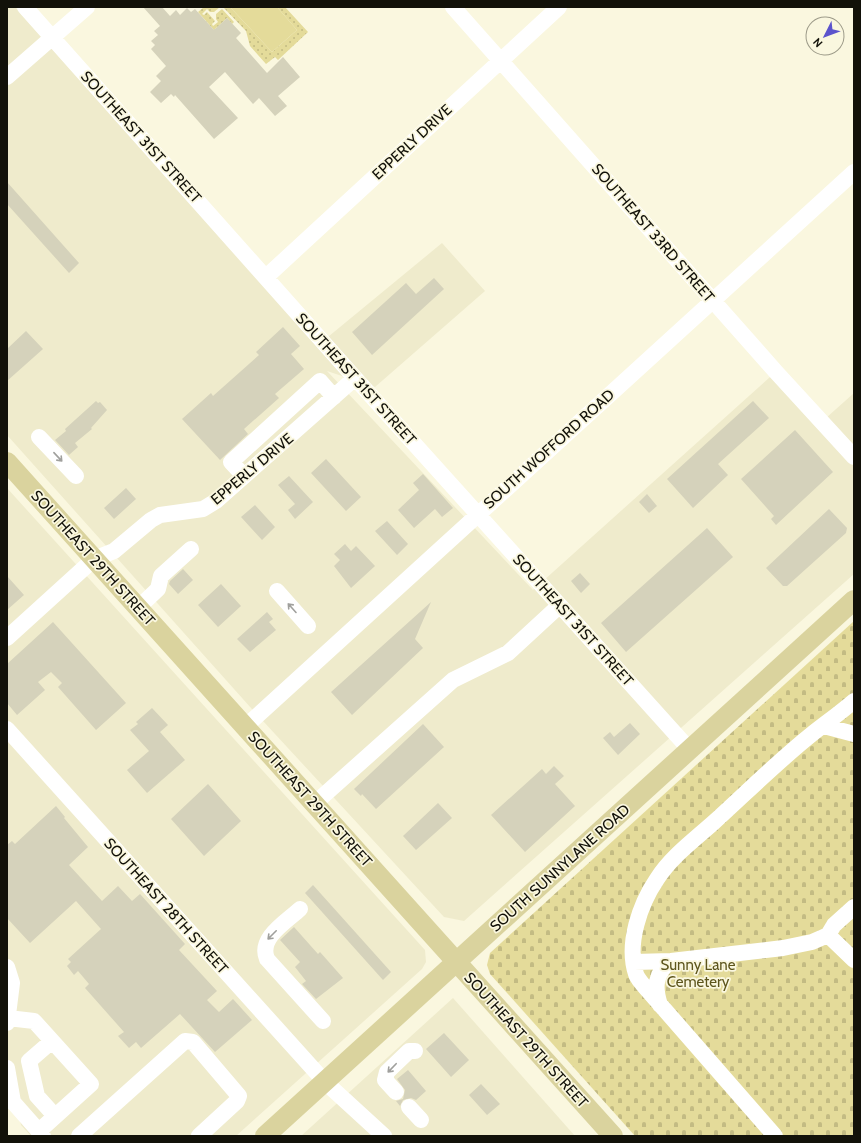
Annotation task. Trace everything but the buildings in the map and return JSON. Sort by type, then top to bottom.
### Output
[{"type":"main road","name":"SOUTHEAST 29TH STREET","points":[[7,462],[613,1136]]},
{"type":"main road","name":"SOUTH SUNNYLANE ROAD","points":[[265,1136],[457,963],[854,600]]},
{"type":"street","name":"SOUTHEAST 31ST STREET","points":[[25,7],[354,378],[690,750]]},
{"type":"street","points":[[7,77],[88,7]]},
{"type":"street","name":"SOUTHEAST 33RD STREET","points":[[453,7],[854,457]]},
{"type":"street","name":"EPPERLY DRIVE","points":[[266,277],[559,7]]},
{"type":"street","name":"SOUTH WOFFORD ROAD","points":[[245,727],[854,172]]},
{"type":"street","name":"EPPERLY DRIVE","points":[[7,638],[94,559],[114,551],[145,524],[160,515],[203,509],[244,476],[354,378]]},
{"type":"street","points":[[244,476],[231,462],[320,381],[334,397]]},
{"type":"street","points":[[291,407],[305,423]]},
{"type":"street","points":[[39,437],[76,476]]},
{"type":"street","points":[[256,439],[269,454]]},
{"type":"street","points":[[138,608],[158,589],[161,576],[191,549]]},
{"type":"street","points":[[277,591],[308,626]]},
{"type":"street","points":[[314,804],[453,680],[508,653],[559,606]]},
{"type":"street","points":[[775,1136],[660,1006],[636,974],[633,952],[637,924],[647,896],[657,878],[678,855],[812,734],[854,701]]},
{"type":"street","points":[[824,726],[854,734]]},
{"type":"street","name":"SOUTHEAST 28TH STREET","points":[[7,729],[325,1082],[384,1136]]},
{"type":"street","points":[[634,962],[671,961],[784,948],[812,942],[828,935],[834,925],[854,907]]},
{"type":"street","points":[[300,909],[267,940],[265,953],[267,959],[323,1021]]},
{"type":"street","points":[[828,935],[854,960]]},
{"type":"street","points":[[660,1006],[655,991],[657,978],[665,966],[671,961]]},
{"type":"street","points":[[7,967],[12,983],[7,1020],[34,1021],[91,1084],[55,1116],[41,1133],[13,1102],[7,1068]]},
{"type":"street","points":[[79,1136],[185,1041],[189,1040],[197,1046],[239,1096],[238,1101],[198,1136]]},
{"type":"street","points":[[52,1041],[29,1061],[36,1096],[55,1116]]},
{"type":"street","points":[[396,1092],[385,1080],[387,1072],[409,1051],[415,1051]]},
{"type":"street","points":[[409,1106],[421,1120]]},
{"type":"shaded area","points":[[7,7],[15,7],[317,346],[442,243],[485,291],[375,387],[327,371],[533,590],[780,368],[826,418],[854,393],[854,574],[464,921],[444,917],[251,708],[7,435]]},
{"type":"shaded area","points":[[7,488],[425,950],[426,962],[422,969],[236,1136],[31,1136],[21,1125],[7,1063]]},
{"type":"shaded area","points":[[453,998],[575,1136],[301,1136]]},
{"type":"green space","points":[[204,7],[220,7],[214,12],[210,12],[207,9],[202,14],[204,15],[207,12],[215,21],[212,24],[213,26],[218,22],[216,19],[216,14],[222,9],[234,22],[232,24],[227,18],[214,30],[198,12]]},
{"type":"green space","points":[[223,7],[230,7],[272,52],[297,30],[277,7],[285,7],[308,32],[278,60],[275,57],[266,64],[250,46],[246,31]]},
{"type":"green space","points":[[230,7],[277,7],[297,30],[272,52]]},
{"type":"green space","name":"Sunny Lane Cemetery","points":[[854,621],[854,1136],[635,1136],[490,974],[487,965],[490,953]]}]
